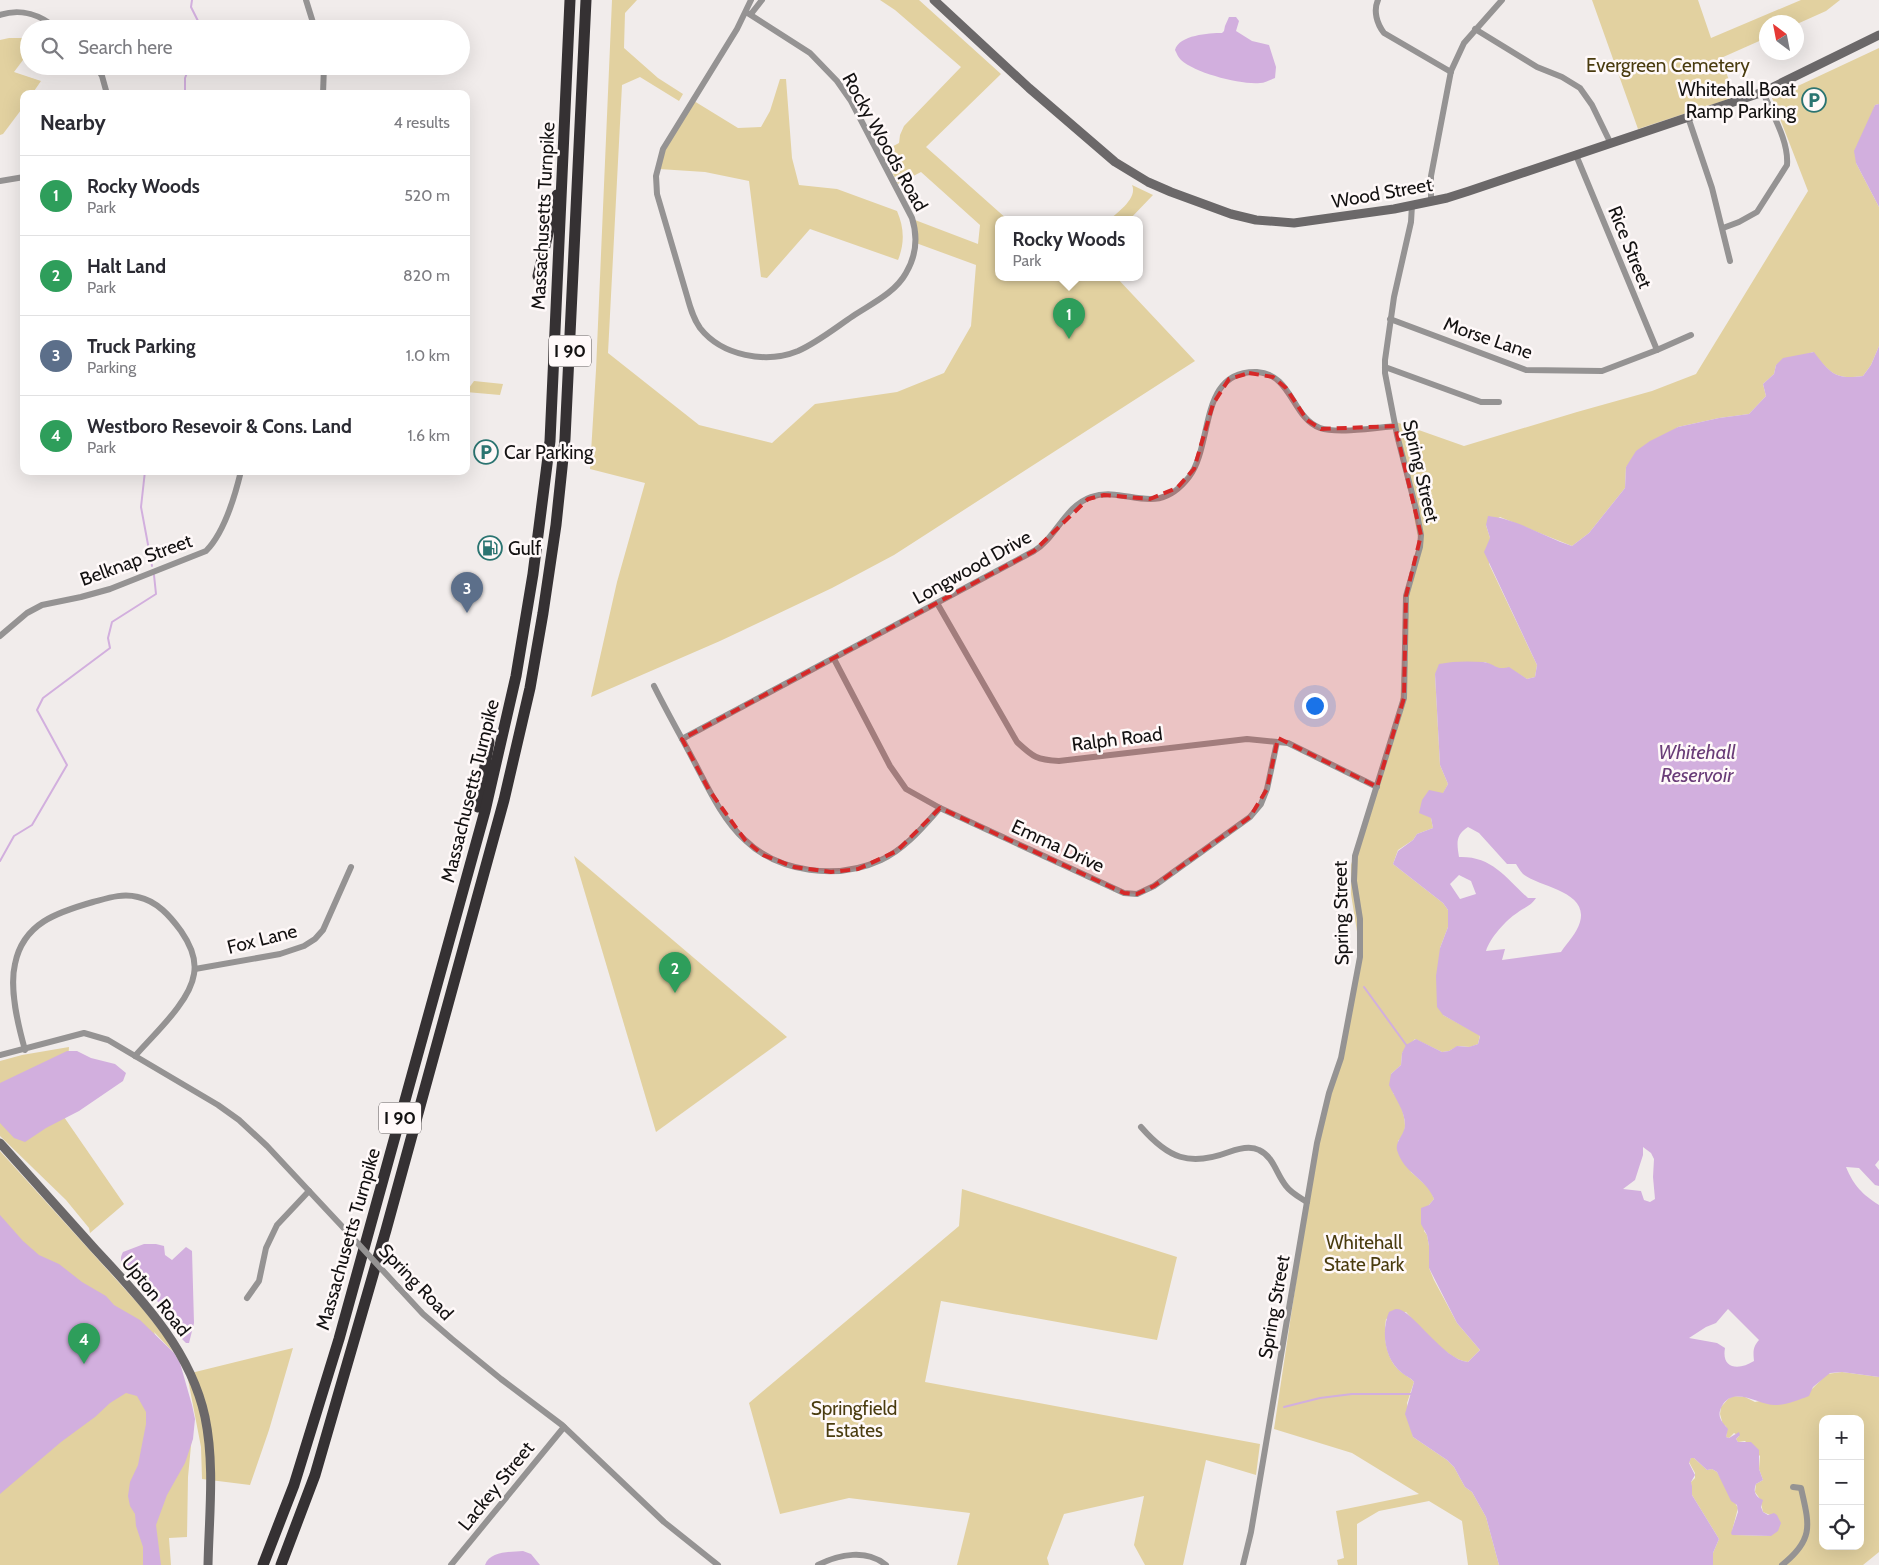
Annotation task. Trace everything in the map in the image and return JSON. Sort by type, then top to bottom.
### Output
[{"type":"highway","name":"Massachusetts Turnpike","points":[[264,1565],[291,1493],[325,1388],[488,798],[526,624],[550,432],[570,0]]},
{"type":"highway","name":"Massachusetts Turnpike","points":[[281,1565],[317,1466],[383,1239],[504,800],[530,688],[556,525],[565,439],[586,0]]},
{"type":"highway","points":[[538,276],[563,171]]},
{"type":"highway","points":[[467,874],[490,742]]},
{"type":"main road","name":"Wood Street","points":[[934,0],[1029,88],[1115,162],[1136,176],[1159,188],[1231,214],[1281,224],[1315,221],[1412,205],[1469,191],[1763,92],[1879,35]]},
{"type":"main road","name":"Upton Road","points":[[0,1143],[141,1300],[168,1334],[185,1362],[201,1404],[208,1441],[208,1565]]},
{"type":"street","points":[[306,0],[312,20]]},
{"type":"street","name":"Rocky Woods Road","points":[[748,13],[751,0]]},
{"type":"street","name":"Rocky Woods Road","points":[[748,13],[810,53],[837,81],[868,132],[912,218],[916,231],[914,254],[906,274],[898,284],[811,345],[784,356],[769,358],[751,356],[726,347],[714,340],[701,328],[691,312],[657,194],[656,176],[658,162],[667,142],[748,13],[762,0]]},
{"type":"street","points":[[1378,0],[1375,13],[1380,28],[1384,33],[1451,72]]},
{"type":"street","points":[[1431,201],[1431,176],[1451,72],[1460,49],[1502,0]]},
{"type":"street","points":[[0,15],[16,12],[27,13],[45,20]]},
{"type":"street","points":[[1475,30],[1536,67],[1562,77],[1580,88],[1592,105],[1611,144]]},
{"type":"street","points":[[101,75],[106,90]]},
{"type":"street","points":[[323,90],[324,75]]},
{"type":"street","points":[[1722,228],[1739,222],[1757,212],[1787,166],[1788,156],[1784,143],[1763,92]]},
{"type":"street","points":[[1688,117],[1712,188],[1730,261]]},
{"type":"street","name":"Rice Street","points":[[1576,155],[1657,350]]},
{"type":"street","points":[[0,181],[20,178]]},
{"type":"street","name":"Spring Street","points":[[1243,1565],[1251,1532],[1322,1118],[1328,1093],[1338,1070],[1354,992],[1360,944],[1359,906],[1353,868],[1354,856],[1404,698],[1406,596],[1420,547],[1421,534],[1395,426],[1385,367],[1390,319],[1396,284],[1411,222],[1412,205]]},
{"type":"street","name":"Morse Lane","points":[[1390,319],[1526,370],[1602,371],[1691,335]]},
{"type":"street","points":[[1385,367],[1482,402],[1499,402]]},
{"type":"street","name":"Longwood Drive","points":[[682,739],[1045,545],[1068,515],[1088,498],[1104,494],[1150,499],[1163,496],[1178,488],[1190,476],[1198,461],[1210,412],[1218,392],[1225,382],[1232,377],[1244,373],[1257,372],[1273,377],[1286,388],[1307,420],[1321,429],[1334,430],[1395,426]]},
{"type":"street","name":"Belknap Street","points":[[0,636],[27,613],[42,605],[110,589],[206,551],[214,541],[225,520],[241,475]]},
{"type":"street","name":"Ralph Road","points":[[937,603],[1017,742],[1030,754],[1041,760],[1058,761],[1247,739],[1288,743],[1377,787]]},
{"type":"street","name":"Emma Drive","points":[[834,659],[890,766],[906,789],[940,808],[1124,893],[1137,894],[1154,886],[1250,817],[1261,804],[1267,789],[1277,742]]},
{"type":"street","points":[[654,686],[709,790],[745,840],[763,855],[794,867],[831,872],[858,869],[881,860],[915,836],[940,808]]},
{"type":"street","name":"Fox Lane","points":[[195,969],[292,951],[309,943],[323,930],[351,867]]},
{"type":"street","points":[[25,1050],[14,988],[15,963],[19,951],[29,935],[54,915],[114,897],[127,895],[140,897],[162,909],[179,928],[192,950],[195,962],[191,987],[184,998],[135,1056]]},
{"type":"street","name":"Spring Road","points":[[0,1055],[84,1033],[108,1040],[218,1105],[258,1136],[423,1314],[501,1379],[543,1409],[664,1522],[718,1565]]},
{"type":"street","points":[[1141,1127],[1160,1147],[1183,1159],[1208,1159],[1245,1148],[1257,1149],[1268,1156],[1287,1188],[1307,1202]]},
{"type":"street","points":[[247,1298],[259,1281],[266,1248],[277,1225],[309,1191]]},
{"type":"street","name":"Lackey Street","points":[[451,1565],[564,1427]]},
{"type":"street","points":[[1782,1565],[1799,1548],[1805,1538],[1809,1521],[1801,1488],[1793,1487]]},
{"type":"street","points":[[818,1565],[835,1558],[862,1554],[873,1556],[886,1565]]},
{"type":"highlighted area","points":[[1249,373],[1273,377],[1286,388],[1307,420],[1321,429],[1395,426],[1421,535],[1406,596],[1404,698],[1377,787],[1278,738],[1267,789],[1250,817],[1154,886],[1137,894],[1124,893],[940,808],[897,851],[858,869],[831,872],[794,867],[763,855],[745,840],[709,790],[682,739],[1034,551],[1088,499],[1104,495],[1150,499],[1177,488],[1194,469],[1213,404],[1229,379]]},
{"type":"green space","points":[[612,0],[637,0],[625,13],[624,48],[658,78],[683,94],[679,101],[640,77],[622,85],[608,353],[699,425],[772,443],[815,404],[897,392],[944,373],[971,326],[976,265],[916,243],[915,220],[978,244],[980,225],[921,172],[898,184],[882,152],[899,143],[904,126],[961,67],[895,10],[880,0],[919,0],[1001,74],[926,147],[1004,216],[995,216],[995,281],[1120,281],[1195,361],[894,555],[832,588],[720,641],[591,697],[617,582],[645,483],[590,469]]},
{"type":"green space","name":"Evergreen Cemetery","points":[[1592,0],[1698,0],[1711,38],[1759,18],[1759,41],[1721,58],[1735,97],[1638,129]]},
{"type":"green space","name":"Evergreen Cemetery","points":[[1801,0],[1840,0],[1826,11],[1804,21],[1804,15],[1765,15]]},
{"type":"green space","points":[[20,38],[20,64],[14,72],[41,81],[35,90],[20,90],[20,111],[3,134],[0,135],[0,40]]},
{"type":"green space","name":"Whitehall State Park","points":[[1879,48],[1879,104],[1875,105],[1856,163],[1879,207],[1879,346],[1871,365],[1863,376],[1839,376],[1829,370],[1813,352],[1776,365],[1774,374],[1763,384],[1766,396],[1749,414],[1678,427],[1626,467],[1625,488],[1589,533],[1572,546],[1500,517],[1486,525],[1490,538],[1489,564],[1537,665],[1535,677],[1527,679],[1509,668],[1501,670],[1485,662],[1435,674],[1440,765],[1448,784],[1431,818],[1433,828],[1417,834],[1413,840],[1398,850],[1393,864],[1443,903],[1448,910],[1448,927],[1440,948],[1443,1015],[1480,1035],[1478,1044],[1470,1047],[1458,1046],[1449,1051],[1442,1052],[1415,1039],[1402,1053],[1401,1065],[1391,1074],[1393,1093],[1401,1106],[1405,1124],[1403,1135],[1398,1141],[1411,1172],[1430,1189],[1434,1199],[1429,1205],[1424,1231],[1427,1235],[1429,1246],[1429,1268],[1457,1323],[1480,1350],[1468,1362],[1460,1360],[1434,1342],[1406,1312],[1386,1319],[1385,1341],[1389,1355],[1396,1367],[1414,1382],[1407,1403],[1413,1437],[1447,1460],[1454,1467],[1465,1487],[1472,1492],[1486,1517],[1499,1565],[1468,1565],[1462,1521],[1429,1501],[1379,1511],[1357,1524],[1357,1565],[1338,1565],[1337,1560],[1344,1558],[1336,1511],[1419,1494],[1352,1453],[1274,1429],[1314,1162],[1349,1023],[1359,944],[1351,894],[1351,865],[1400,704],[1405,610],[1420,548],[1396,422],[1464,446],[1652,391],[1696,374],[1808,191],[1772,98]]},
{"type":"green space","points":[[780,79],[786,79],[792,158],[799,185],[837,189],[897,211],[903,235],[898,260],[810,229],[767,278],[761,277],[749,181],[705,172],[659,169],[661,156],[694,101],[738,128],[761,127],[770,111]]},
{"type":"green space","points":[[1132,185],[1153,195],[1133,216],[1114,216],[1130,200],[1133,190]]},
{"type":"green space","points":[[474,381],[503,384],[500,395],[470,392],[470,386]]},
{"type":"green space","points":[[574,856],[787,1037],[656,1132]]},
{"type":"green space","points":[[69,1047],[64,1117],[124,1204],[90,1233],[89,1228],[66,1200],[0,1136],[0,1061],[22,1055]]},
{"type":"green space","points":[[0,1151],[141,1307],[164,1336],[173,1352],[154,1332],[193,1425],[188,1477],[187,1537],[169,1538],[171,1565],[0,1565]]},
{"type":"green space","name":"Springfield Estates","points":[[962,1189],[1177,1257],[1157,1340],[941,1301],[925,1382],[1260,1444],[1256,1475],[1206,1460],[1183,1565],[1145,1565],[1134,1545],[1144,1496],[1064,1514],[1047,1558],[1049,1565],[957,1565],[970,1513],[849,1498],[780,1514],[749,1403],[959,1226]]},
{"type":"green space","points":[[293,1348],[269,1430],[250,1485],[202,1479],[201,1447],[187,1374]]},
{"type":"green space","points":[[1842,1372],[1879,1377],[1879,1552],[1863,1565],[1713,1565],[1713,1553],[1719,1539],[1692,1495],[1691,1482],[1695,1478],[1695,1473],[1689,1462],[1691,1458],[1694,1458],[1707,1470],[1712,1469],[1717,1472],[1738,1508],[1732,1531],[1735,1535],[1771,1536],[1770,1515],[1763,1512],[1760,1499],[1755,1492],[1756,1484],[1763,1480],[1759,1469],[1760,1456],[1745,1441],[1738,1442],[1736,1439],[1739,1436],[1734,1433],[1729,1438],[1726,1437],[1726,1426],[1723,1425],[1720,1414],[1721,1407],[1733,1396],[1745,1397],[1755,1402],[1810,1391],[1827,1374]]},
{"type":"water","points":[[1229,17],[1236,17],[1239,21],[1236,31],[1252,41],[1269,45],[1276,67],[1275,78],[1260,83],[1230,80],[1207,74],[1188,65],[1179,58],[1175,50],[1182,41],[1195,36],[1222,33]]},
{"type":"water","points":[[1879,104],[1879,207],[1856,163],[1854,151],[1875,105]]},
{"type":"water","name":"Whitehall Reservoir","points":[[1879,346],[1879,1160],[1875,1165],[1879,1170],[1879,1186],[1875,1185],[1859,1168],[1846,1167],[1859,1189],[1879,1205],[1879,1377],[1842,1372],[1830,1373],[1813,1387],[1809,1396],[1784,1404],[1769,1404],[1739,1396],[1727,1400],[1720,1410],[1720,1419],[1728,1429],[1726,1437],[1729,1438],[1739,1432],[1740,1435],[1736,1439],[1738,1442],[1751,1442],[1759,1450],[1759,1469],[1763,1480],[1756,1484],[1755,1494],[1763,1500],[1761,1507],[1763,1512],[1768,1515],[1774,1513],[1781,1523],[1778,1531],[1771,1536],[1732,1535],[1738,1512],[1737,1505],[1731,1501],[1717,1472],[1712,1469],[1707,1470],[1694,1458],[1691,1458],[1689,1463],[1695,1475],[1691,1482],[1692,1495],[1719,1539],[1713,1553],[1713,1565],[1499,1565],[1486,1517],[1472,1492],[1465,1487],[1454,1467],[1447,1460],[1413,1437],[1405,1414],[1414,1382],[1402,1373],[1391,1360],[1385,1336],[1389,1312],[1397,1309],[1411,1317],[1448,1353],[1458,1359],[1468,1362],[1480,1350],[1457,1323],[1429,1268],[1429,1246],[1427,1235],[1421,1224],[1421,1208],[1429,1205],[1434,1199],[1425,1185],[1404,1165],[1400,1158],[1397,1144],[1405,1128],[1405,1120],[1389,1085],[1391,1074],[1401,1065],[1402,1053],[1406,1045],[1416,1039],[1442,1052],[1449,1051],[1457,1046],[1469,1047],[1478,1044],[1480,1036],[1443,1015],[1437,1007],[1436,976],[1440,948],[1448,927],[1448,910],[1443,903],[1393,864],[1398,851],[1413,840],[1417,834],[1433,828],[1431,818],[1419,813],[1422,800],[1429,790],[1443,793],[1448,784],[1440,765],[1435,674],[1439,664],[1472,661],[1487,663],[1501,668],[1509,667],[1527,679],[1535,677],[1537,665],[1484,552],[1490,538],[1486,525],[1488,516],[1520,524],[1572,546],[1589,533],[1625,488],[1626,467],[1636,451],[1650,441],[1678,427],[1749,414],[1766,396],[1763,384],[1774,374],[1776,365],[1783,358],[1814,352],[1829,370],[1839,376],[1846,377],[1863,376],[1871,365]],"holes":[[[1468,827],[1479,833],[1507,864],[1516,864],[1523,874],[1530,879],[1560,891],[1577,903],[1581,912],[1579,926],[1561,952],[1502,960],[1505,949],[1486,951],[1503,925],[1536,898],[1528,898],[1489,864],[1480,860],[1459,857],[1458,840]],[[1459,875],[1471,881],[1476,894],[1460,899],[1450,884]],[[1643,1147],[1651,1153],[1654,1159],[1655,1199],[1650,1202],[1644,1200],[1641,1191],[1623,1189],[1635,1180],[1643,1155]],[[1728,1309],[1759,1340],[1754,1349],[1754,1361],[1743,1366],[1733,1366],[1726,1361],[1725,1348],[1717,1343],[1689,1338],[1716,1323]]]},
{"type":"water","points":[[67,1051],[77,1051],[91,1058],[115,1064],[126,1073],[123,1081],[79,1111],[46,1128],[25,1142],[14,1138],[0,1123],[0,1083]]},
{"type":"water","points":[[0,1215],[23,1241],[39,1255],[59,1264],[82,1282],[106,1296],[114,1305],[140,1320],[174,1353],[180,1363],[195,1419],[193,1439],[185,1463],[167,1495],[156,1525],[161,1565],[143,1565],[143,1547],[136,1526],[135,1514],[130,1506],[128,1496],[130,1482],[138,1465],[146,1424],[146,1412],[137,1396],[126,1393],[110,1403],[0,1494]]},
{"type":"water","points":[[144,1244],[164,1246],[165,1255],[172,1260],[186,1247],[192,1251],[194,1323],[189,1343],[182,1339],[158,1302],[128,1273],[122,1263],[123,1252]]},
{"type":"water","points":[[523,1551],[531,1554],[540,1565],[485,1565],[491,1557],[496,1555]]},
{"type":"waterway","points":[[192,0],[191,7],[198,20]]},
{"type":"waterway","points":[[185,90],[186,75]]},
{"type":"waterway","points":[[145,475],[141,507],[152,566]]},
{"type":"waterway","points":[[0,861],[14,836],[32,825],[67,765],[37,710],[43,698],[110,648],[108,638],[112,622],[156,594],[154,575]]},
{"type":"waterway","points":[[1364,987],[1407,1046]]},
{"type":"waterway","points":[[1284,1407],[1320,1398],[1352,1394],[1413,1394]]},
{"type":"place","name":"Whitehall Boat Ramp Parking","points":[[1814,100]]},
{"type":"place","name":"Rocky Woods","points":[[1069,339]]},
{"type":"place","name":"Car Parking","points":[[486,452]]},
{"type":"place","name":"Gulf","points":[[490,548]]},
{"type":"place","name":"Truck Parking","points":[[467,613]]},
{"type":"place","name":"Halt Land","points":[[675,993]]},
{"type":"place","name":"Westboro Resevoir & Cons. Land","points":[[84,1364]]}]
